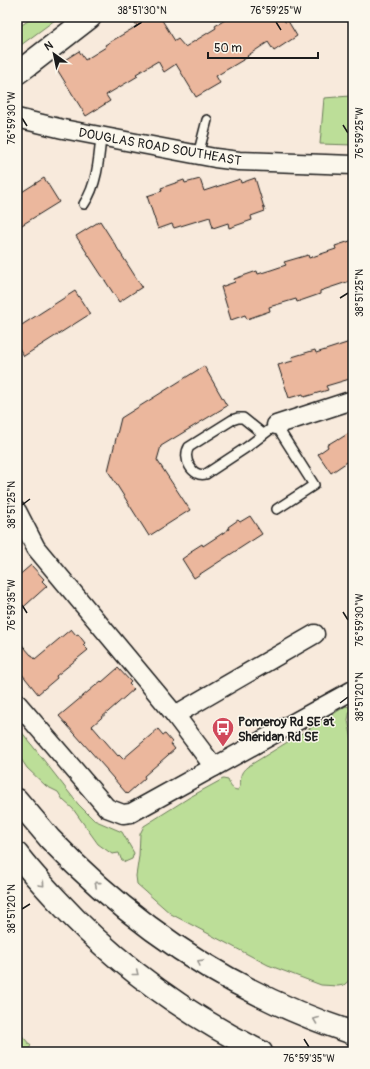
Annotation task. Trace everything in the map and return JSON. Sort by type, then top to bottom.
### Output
[{"type":"main road","points":[[17,72],[90,17]]},
{"type":"main road","points":[[17,800],[50,838],[87,875],[154,931],[217,972],[264,998],[316,1020],[353,1033]]},
{"type":"main road","points":[[17,854],[74,918],[111,953],[172,1000],[222,1032],[261,1052]]},
{"type":"street","name":"DOUGLAS ROAD SOUTHEAST","points":[[17,118],[101,137],[239,161],[353,165]]},
{"type":"street","points":[[269,430],[353,400]]},
{"type":"street","points":[[17,511],[36,548],[175,715],[214,768]]},
{"type":"street","points":[[175,715],[315,634]]},
{"type":"street","points":[[17,703],[107,808],[123,814],[131,813],[353,690]]},
{"type":"lane","points":[[198,155],[207,120]]},
{"type":"lane","points":[[84,204],[89,197],[96,176],[101,137]]},
{"type":"lane","points":[[269,430],[247,447],[206,474],[201,475],[192,469],[188,462],[186,452],[189,447],[232,420],[238,418],[243,418],[269,430],[314,485],[277,509]]},
{"type":"green space","points":[[34,17],[59,17],[17,48],[17,28]]},
{"type":"green space","points":[[353,95],[353,145],[320,144],[324,98]]},
{"type":"green space","points":[[346,706],[349,707],[350,710],[348,720],[353,743],[353,977],[344,985],[321,985],[268,965],[171,914],[137,884],[136,876],[140,834],[144,826],[190,797],[223,779],[228,780],[233,788],[238,790],[240,787],[242,773],[247,767]]},
{"type":"green space","points":[[17,726],[78,804],[94,820],[122,832],[134,853],[132,859],[125,862],[121,859],[119,853],[112,854],[98,844],[73,809],[63,800],[58,792],[46,786],[27,768],[17,753]]},
{"type":"green space","points":[[17,1030],[31,1046],[27,1052],[17,1052]]},
{"type":"building","points":[[132,17],[160,17],[175,41],[178,39],[185,47],[216,28],[215,26],[230,17],[282,17],[285,22],[288,21],[297,36],[274,51],[268,42],[247,56],[248,57],[216,76],[220,83],[196,97],[176,64],[164,72],[158,61],[136,74],[138,76],[106,95],[110,101],[86,116],[55,66],[79,51],[85,60],[106,47],[105,45],[137,26]]},
{"type":"building","points":[[44,178],[59,202],[17,228],[17,195]]},
{"type":"building","points":[[255,178],[265,211],[251,216],[252,220],[229,228],[228,223],[213,228],[210,217],[174,228],[172,224],[158,229],[147,196],[162,191],[161,188],[184,180],[185,183],[200,179],[204,191],[240,179],[241,183]]},
{"type":"building","points":[[100,221],[142,287],[119,302],[76,236]]},
{"type":"building","points":[[353,240],[353,280],[320,291],[320,294],[297,302],[296,299],[269,307],[270,311],[247,319],[245,315],[231,320],[221,287],[235,282],[234,279],[257,271],[258,274],[271,270],[286,265],[284,262],[308,255],[309,258],[336,249],[335,246]]},
{"type":"building","points":[[75,291],[90,314],[24,356],[17,345],[17,328]]},
{"type":"building","points":[[353,341],[353,378],[326,386],[328,390],[304,397],[303,394],[289,398],[278,365],[293,361],[292,357],[315,350],[316,353]]},
{"type":"building","points":[[204,366],[227,406],[161,446],[157,460],[190,510],[149,536],[108,471],[121,418]]},
{"type":"building","points":[[349,433],[353,439],[353,458],[331,473],[318,454],[328,447],[327,445]]},
{"type":"building","points":[[250,516],[262,534],[194,578],[182,559],[192,552],[191,551],[202,544],[203,546],[229,529],[228,527],[238,520],[240,522]]},
{"type":"building","points":[[31,565],[44,579],[42,581],[47,586],[17,613],[17,577]]},
{"type":"building","points":[[71,629],[76,635],[78,634],[85,643],[83,645],[88,650],[56,676],[57,678],[38,694],[17,668],[17,639],[35,659]]},
{"type":"building","points":[[118,668],[131,682],[129,684],[134,689],[92,726],[118,756],[119,755],[123,759],[158,729],[172,742],[171,744],[175,749],[144,776],[145,778],[127,794],[59,716]]},
{"type":"place","name":"Pomeroy Rd SE at Sheridan Rd SE","points":[[223,748]]}]
